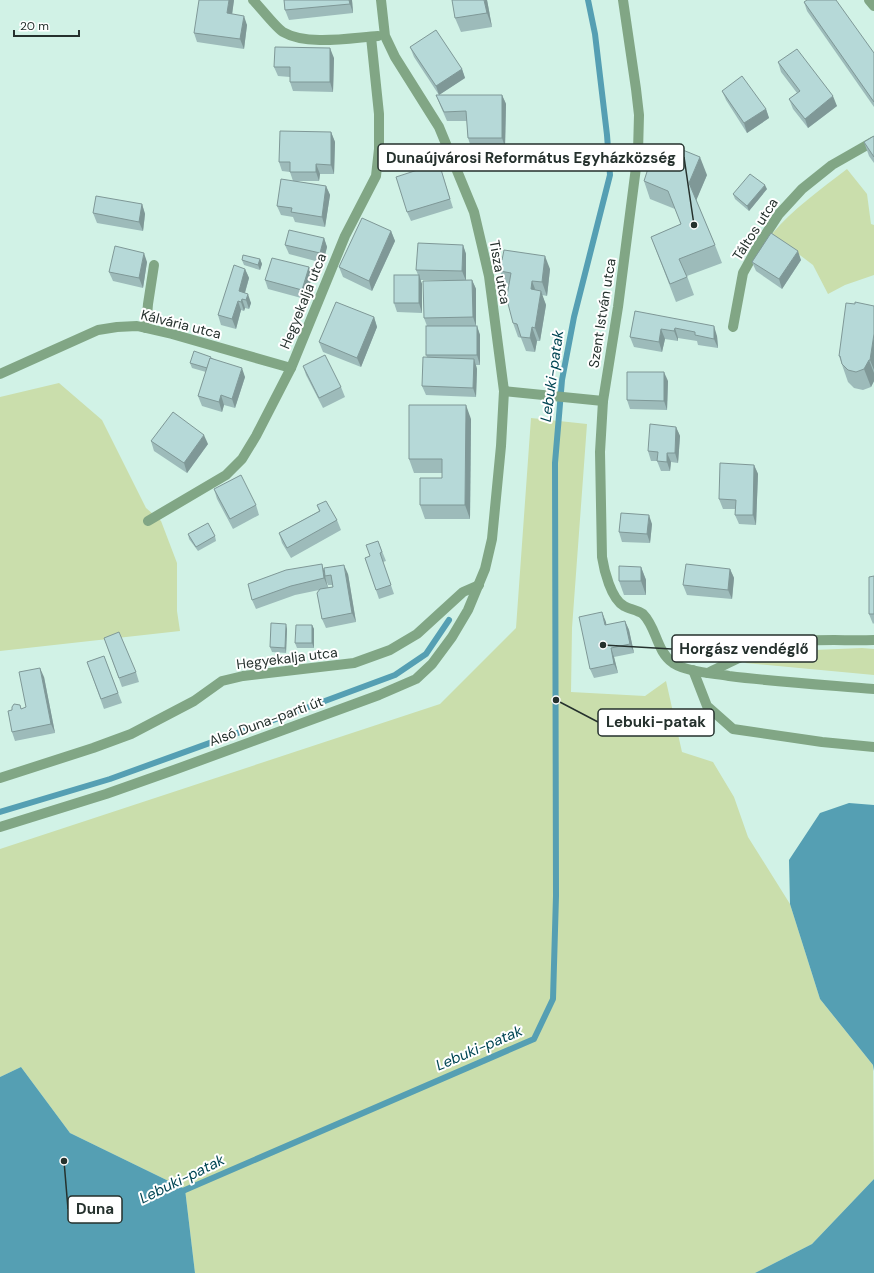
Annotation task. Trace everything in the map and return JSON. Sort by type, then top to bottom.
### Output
[{"type":"street","points":[[253,0],[282,32],[296,37],[321,41],[385,36]]},
{"type":"street","name":"Tisza utca","points":[[381,0],[385,36],[395,57],[439,127],[474,212],[489,276],[504,391],[492,539],[485,569]]},
{"type":"street","name":"Szent István utca","points":[[623,0],[639,116],[638,152],[618,307],[603,401],[600,452],[602,557],[605,572],[614,595],[622,605],[642,613],[649,621],[665,656],[674,663],[693,670]]},
{"type":"street","points":[[869,0],[874,6]]},
{"type":"street","name":"Hegyekalja utca","points":[[148,521],[226,475],[242,459],[256,436],[290,368],[345,236],[376,176],[380,149],[379,114],[371,37]]},
{"type":"street","name":"Táltos utca","points":[[733,327],[743,273],[758,246],[779,214],[802,189],[832,165],[874,141]]},
{"type":"street","points":[[146,328],[154,265]]},
{"type":"street","name":"Kálvária utca","points":[[0,374],[98,330],[137,326],[172,334],[290,368]]},
{"type":"street","points":[[504,391],[603,401]]},
{"type":"street","name":"Alsó Duna-parti út","points":[[0,827],[106,794],[166,773],[379,695],[416,679],[432,664],[452,638],[468,610],[485,569]]},
{"type":"street","name":"Hegyekalja utca","points":[[0,778],[94,748],[131,734],[194,701],[222,681],[243,676],[354,663],[390,650],[417,634],[463,592],[479,585]]},
{"type":"street","points":[[708,673],[752,651],[779,644],[817,640],[874,640]]},
{"type":"street","points":[[693,670],[760,680],[874,689]]},
{"type":"street","points":[[693,670],[707,706],[733,729],[822,742],[874,747]]},
{"type":"green space","points":[[847,169],[867,194],[871,224],[874,225],[874,275],[845,285],[828,294],[813,265],[772,234],[798,208]]},
{"type":"green space","points":[[59,383],[102,420],[146,508],[161,521],[177,563],[177,611],[180,631],[0,651],[0,397]]},
{"type":"green space","points":[[531,418],[587,424],[572,628],[571,692],[645,696],[666,681],[682,752],[713,762],[734,797],[748,837],[790,904],[820,999],[873,1065],[874,1179],[812,1244],[755,1273],[195,1273],[185,1189],[70,1133],[21,1067],[0,1077],[0,849],[440,704],[516,628]]},
{"type":"green space","points":[[862,648],[874,649],[874,675],[745,663],[767,652]]},
{"type":"water","points":[[849,803],[874,805],[874,1071],[873,1065],[820,999],[790,904],[789,860],[820,813]]},
{"type":"water","points":[[21,1067],[70,1133],[185,1189],[195,1273],[0,1273],[0,1077]]},
{"type":"water","points":[[874,1179],[874,1273],[755,1273],[812,1244]]},
{"type":"building","points":[[199,0],[229,0],[227,13],[244,16],[240,39],[194,33]]},
{"type":"building","points":[[284,0],[349,0],[350,4],[285,10]]},
{"type":"building","points":[[452,0],[484,0],[487,13],[455,18]]},
{"type":"building","points":[[807,0],[836,0],[874,53],[874,102],[804,2]]},
{"type":"building","points":[[436,30],[462,69],[436,86],[410,47]]},
{"type":"building","points":[[275,47],[330,48],[330,82],[290,82],[290,67],[274,67]]},
{"type":"building","points":[[797,49],[833,96],[805,119],[789,99],[800,91],[778,62]]},
{"type":"building","points":[[742,76],[766,109],[744,123],[722,91]]},
{"type":"building","points":[[436,95],[502,95],[502,138],[468,138],[466,111],[444,112]]},
{"type":"building","points":[[280,131],[331,132],[331,165],[316,164],[316,172],[290,172],[290,162],[279,162]]},
{"type":"building","points":[[874,136],[874,157],[864,142]]},
{"type":"building","points":[[673,146],[700,157],[689,183],[715,245],[679,259],[687,277],[670,284],[651,237],[681,224],[668,191],[644,181],[653,153]]},
{"type":"building","points":[[439,163],[450,199],[407,212],[396,177]]},
{"type":"building","points":[[750,174],[765,185],[747,206],[733,194]]},
{"type":"building","points":[[281,179],[326,186],[322,217],[291,212],[292,208],[277,206]]},
{"type":"building","points":[[96,196],[142,204],[139,222],[93,213]]},
{"type":"building","points":[[362,218],[391,231],[369,281],[339,267]]},
{"type":"building","points":[[289,230],[324,238],[320,253],[285,245]]},
{"type":"building","points":[[771,233],[798,251],[779,279],[752,262]]},
{"type":"building","points":[[418,243],[463,245],[462,271],[416,270]]},
{"type":"building","points":[[115,246],[144,253],[139,278],[109,272]]},
{"type":"building","points":[[504,250],[545,256],[542,282],[532,281],[531,289],[541,291],[535,328],[532,327],[530,338],[521,337],[517,324],[513,323],[506,296],[511,273],[500,271],[497,259],[502,260]]},
{"type":"building","points":[[243,255],[260,259],[258,265],[242,260]]},
{"type":"building","points":[[272,258],[309,267],[302,290],[265,280]]},
{"type":"building","points":[[234,265],[245,269],[239,291],[248,294],[246,300],[242,299],[241,302],[238,301],[232,319],[218,315]]},
{"type":"building","points":[[394,275],[419,275],[419,303],[394,303]]},
{"type":"building","points":[[472,280],[473,317],[424,318],[423,281]]},
{"type":"building","points":[[336,302],[374,317],[357,358],[319,342]]},
{"type":"building","points":[[855,302],[874,306],[874,334],[870,360],[864,369],[856,372],[848,370],[842,364],[839,356],[846,303],[855,304]]},
{"type":"building","points":[[635,311],[714,326],[714,339],[695,335],[695,332],[675,328],[674,331],[661,329],[659,342],[630,337]]},
{"type":"building","points":[[426,326],[477,326],[477,355],[426,355]]},
{"type":"building","points":[[194,351],[211,357],[207,368],[190,363]]},
{"type":"building","points":[[325,355],[341,387],[319,398],[303,366]]},
{"type":"building","points":[[423,357],[474,359],[473,388],[422,386]]},
{"type":"building","points":[[210,358],[242,368],[232,399],[221,395],[219,402],[198,396]]},
{"type":"building","points":[[627,372],[664,372],[664,401],[627,400]]},
{"type":"building","points":[[409,405],[466,405],[465,505],[420,505],[420,478],[442,478],[442,459],[409,459]]},
{"type":"building","points":[[173,412],[204,435],[184,463],[151,441]]},
{"type":"building","points":[[650,424],[676,427],[675,453],[667,453],[667,462],[657,461],[658,452],[648,451]]},
{"type":"building","points":[[720,463],[754,465],[753,515],[735,515],[736,500],[719,499]]},
{"type":"building","points":[[241,475],[256,505],[230,519],[214,489]]},
{"type":"building","points":[[326,501],[337,520],[287,548],[279,533],[320,511],[317,505]]},
{"type":"building","points":[[621,513],[649,515],[647,534],[619,532]]},
{"type":"building","points":[[208,523],[215,536],[196,547],[188,534]]},
{"type":"building","points":[[378,541],[382,552],[380,553],[391,585],[376,590],[365,558],[370,556],[366,545]]},
{"type":"building","points":[[322,564],[324,578],[291,586],[252,600],[248,584],[286,570]]},
{"type":"building","points":[[686,564],[730,569],[728,590],[683,585]]},
{"type":"building","points":[[344,565],[352,613],[322,619],[317,593],[320,589],[333,587],[331,575],[325,576],[324,568]]},
{"type":"building","points":[[619,566],[641,567],[641,581],[619,581]]},
{"type":"building","points":[[874,576],[874,614],[869,614],[869,577]]},
{"type":"building","points":[[602,612],[605,625],[625,621],[630,644],[611,648],[614,664],[590,669],[579,617]]},
{"type":"building","points":[[271,623],[286,624],[285,648],[270,647]]},
{"type":"building","points":[[296,625],[312,625],[312,643],[295,643]]},
{"type":"building","points":[[119,632],[136,672],[119,678],[104,638]]},
{"type":"building","points":[[104,656],[118,693],[101,699],[87,662]]},
{"type":"building","points":[[40,668],[51,724],[12,732],[8,711],[12,710],[14,704],[20,705],[21,709],[26,707],[19,672]]},
{"type":"waterway","name":"Lebuki-patak","points":[[178,1193],[534,1039],[553,999],[556,896],[555,463],[562,380],[574,317],[610,175],[607,135],[595,34],[588,0]]},
{"type":"waterway","points":[[0,812],[110,779],[395,675],[426,654],[449,620]]},
{"type":"place","name":"Dunaújvárosi Református Egyházközség","points":[[694,225]]},
{"type":"place","name":"Horgász vendéglő","points":[[603,645]]},
{"type":"place","name":"Lebuki-patak","points":[[556,700]]},
{"type":"place","name":"Duna","points":[[64,1161]]}]
